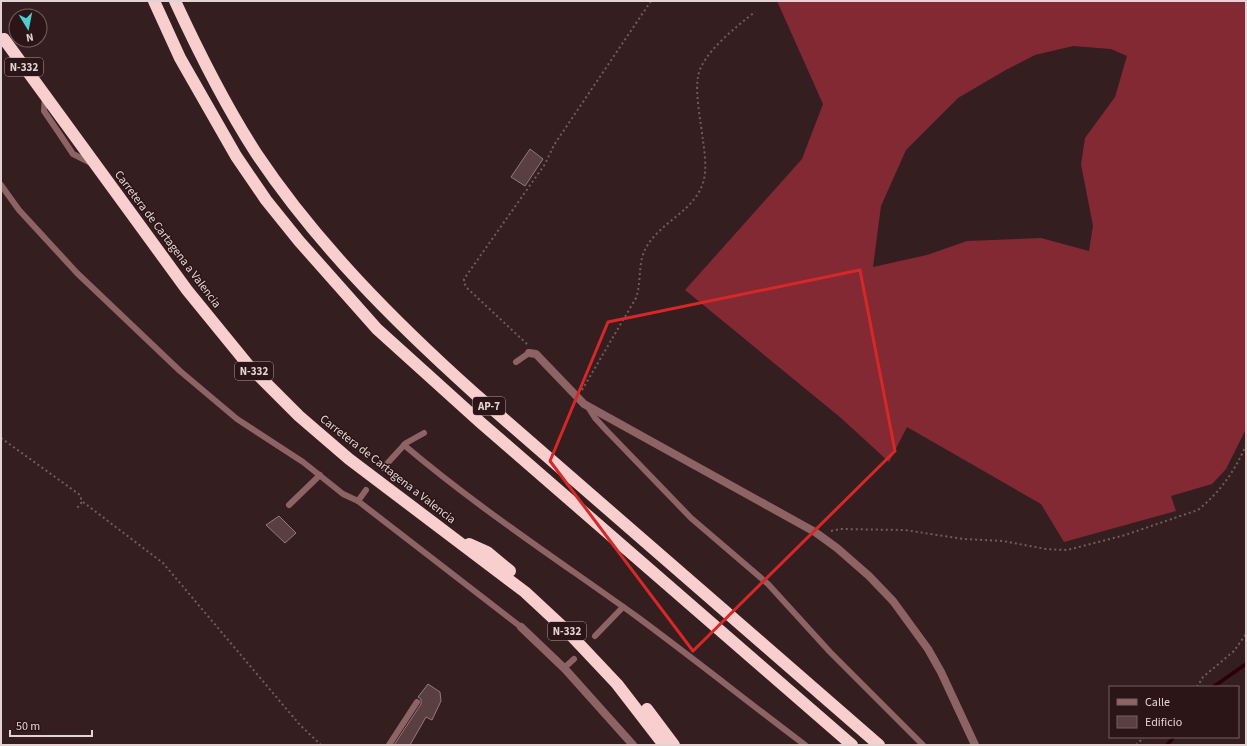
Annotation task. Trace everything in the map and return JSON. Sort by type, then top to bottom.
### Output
[{"type":"highway","name":"AP-7","points":[[154,1],[180,58],[236,156],[266,200],[377,329],[480,422],[852,745]]},
{"type":"highway","name":"AP-7","points":[[175,1],[198,50],[230,110],[256,153],[286,196],[348,270],[434,356],[474,393],[879,745]]},
{"type":"highway","name":"Carretera de Cartagena a Valencia","points":[[4,39],[187,290],[249,366],[326,441],[525,592],[567,631],[617,684],[664,745]]},
{"type":"highway","points":[[452,536],[487,552],[564,617],[634,692],[674,745]]},
{"type":"street","points":[[529,353],[536,354],[588,407],[824,538],[881,587],[909,622],[942,672],[975,745]]},
{"type":"street","points":[[521,627],[564,668],[633,745]]},
{"type":"lane","points":[[1,185],[19,210],[77,273],[180,371],[237,419],[304,462],[342,494],[358,501],[521,627]]},
{"type":"lane","points":[[516,362],[529,353]]},
{"type":"lane","points":[[588,407],[595,418],[679,506],[768,584],[830,652],[923,745]]},
{"type":"lane","points":[[383,468],[404,445],[424,433]]},
{"type":"lane","points":[[404,445],[536,546],[623,607],[805,745]]},
{"type":"lane","points":[[289,505],[320,475]]},
{"type":"lane","points":[[358,501],[366,490]]},
{"type":"lane","points":[[596,636],[623,607]]},
{"type":"lane","points":[[564,668],[574,659]]},
{"type":"lane","points":[[389,745],[417,702]]},
{"type":"path","points":[[529,353],[528,345],[467,288],[464,283],[464,278],[545,164],[554,145],[651,1]]},
{"type":"path","points":[[578,397],[636,298],[638,292],[640,262],[648,244],[684,211],[703,182],[705,162],[697,84],[700,71],[717,46],[731,30],[755,12]]},
{"type":"path","points":[[1,438],[80,495],[82,502],[77,508]]},
{"type":"path","points":[[824,538],[831,531],[840,529],[905,530],[964,539],[1003,541],[1046,549],[1067,550],[1125,535],[1198,510],[1206,504],[1236,468],[1246,446]]},
{"type":"path","points":[[83,502],[163,563],[300,725],[321,745]]},
{"type":"path","points":[[1198,686],[1203,677],[1234,651],[1246,634]]},
{"type":"highlighted area","points":[[860,270],[895,451],[693,651],[550,461],[608,322]]},
{"type":"shaded area","points":[[777,1],[1246,1],[1246,429],[1226,469],[1212,484],[1171,496],[1176,511],[1064,542],[1041,504],[907,427],[889,462],[841,418],[685,290],[802,159],[823,104]],"holes":[[[1073,46],[1111,49],[1127,56],[1115,97],[1085,138],[1081,164],[1093,226],[1089,251],[1041,238],[967,241],[927,255],[873,267],[881,206],[906,150],[958,98],[1035,55]]]},
{"type":"building","points":[[530,149],[543,159],[525,186],[511,177]]},
{"type":"building","points":[[279,516],[296,533],[285,543],[266,525]]},
{"type":"building","points":[[428,684],[440,692],[441,701],[432,720],[426,717],[410,745],[394,745],[421,704],[421,699],[418,697]]},
{"type":"waterway","points":[[1214,686],[1246,664]]},
{"type":"waterway","points":[[1167,745],[1173,738]]}]
